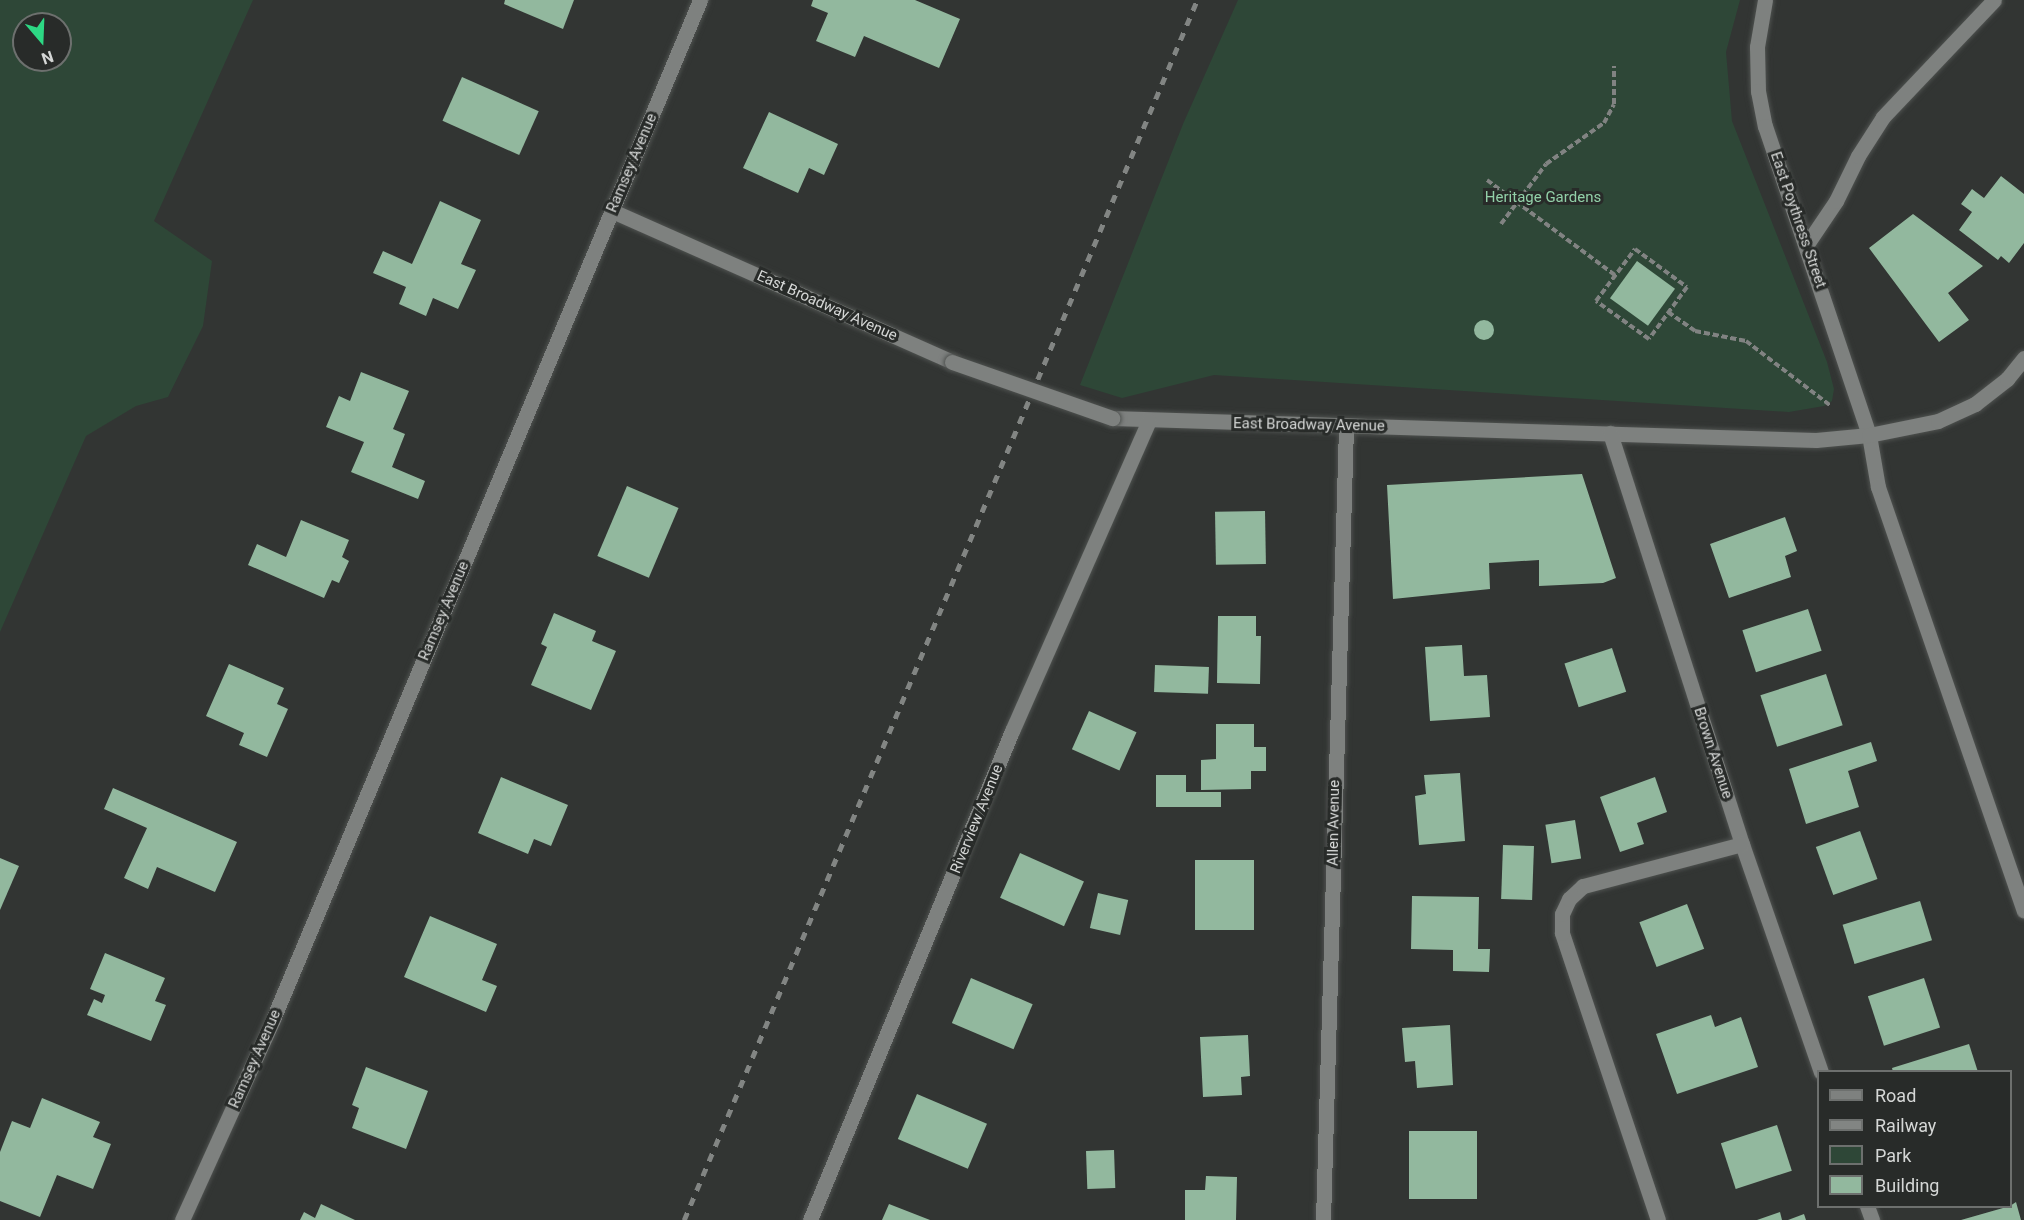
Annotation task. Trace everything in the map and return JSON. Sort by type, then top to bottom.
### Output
[{"type":"street","name":"Ramsey Avenue","points":[[182,1220],[273,1019],[700,0]]},
{"type":"street","name":"East Poythress Street","points":[[1765,0],[1756,46],[1758,91],[1765,126],[1807,244],[1869,435],[1878,487],[2024,911]]},
{"type":"street","points":[[1807,244],[1836,201],[1858,156],[1883,117],[1994,0]]},
{"type":"street","name":"East Broadway Avenue","points":[[612,211],[952,362],[1112,418],[1149,421],[1816,440],[1869,435],[1938,421],[1975,404],[2007,379],[2024,358]]},
{"type":"street","name":"Riverview Avenue","points":[[810,1220],[1012,731],[1149,421]]},
{"type":"street","name":"Allen Avenue","points":[[1323,1220],[1346,426]]},
{"type":"street","name":"Brown Avenue","points":[[1610,434],[1742,844],[1821,1070]]},
{"type":"street","points":[[1658,1220],[1562,933],[1562,914],[1569,899],[1583,886],[1742,844]]},
{"type":"path","points":[[1501,224],[1546,164],[1604,123],[1614,104],[1614,66]]},
{"type":"path","points":[[1487,180],[1615,275]]},
{"type":"path","points":[[1635,249],[1687,287],[1649,339],[1596,301],[1615,275],[1635,249]]},
{"type":"path","points":[[1668,312],[1695,331],[1746,341],[1869,435]]},
{"type":"green space","points":[[0,0],[253,0],[154,221],[212,261],[203,326],[168,397],[136,406],[86,436],[0,632]]},
{"type":"green space","name":"Heritage Gardens","points":[[1238,0],[1740,0],[1726,52],[1732,121],[1827,362],[1834,389],[1832,401],[1824,406],[1789,412],[1214,375],[1122,398],[1080,385],[1183,124]]},
{"type":"building","points":[[505,0],[574,0],[563,29],[504,4]]},
{"type":"building","points":[[813,0],[915,0],[960,19],[939,68],[864,36],[855,57],[816,41],[828,13],[811,6]]},
{"type":"building","points":[[462,77],[539,111],[519,155],[442,121]]},
{"type":"building","points":[[769,112],[838,144],[824,175],[809,168],[798,193],[743,168]]},
{"type":"building","points":[[2001,176],[2024,194],[2024,243],[2009,263],[2001,256],[1998,260],[1959,230],[1972,212],[1961,204],[1972,189],[1984,198]]},
{"type":"building","points":[[440,201],[481,220],[461,264],[476,270],[458,309],[433,298],[426,316],[399,304],[406,287],[373,273],[383,251],[412,264]]},
{"type":"building","points":[[1913,214],[1983,266],[1948,293],[1969,320],[1939,342],[1869,248]]},
{"type":"building","points":[[1637,261],[1675,289],[1648,326],[1610,298]]},
{"type":"building","points":[[1484,320],[1491,323],[1494,330],[1491,337],[1484,340],[1477,337],[1474,330],[1477,323]]},
{"type":"building","points":[[361,372],[409,391],[393,429],[405,434],[392,467],[425,481],[418,499],[351,472],[364,442],[326,427],[339,396],[350,401]]},
{"type":"building","points":[[1582,474],[1616,578],[1603,583],[1539,586],[1539,560],[1489,563],[1490,589],[1393,599],[1387,485]]},
{"type":"building","points":[[627,486],[679,508],[649,578],[597,556]]},
{"type":"building","points":[[1265,511],[1266,564],[1216,565],[1215,512]]},
{"type":"building","points":[[1785,517],[1797,551],[1785,556],[1791,577],[1729,598],[1710,544]]},
{"type":"building","points":[[301,520],[349,540],[342,557],[349,561],[339,583],[332,580],[324,598],[248,565],[257,544],[286,557]]},
{"type":"building","points":[[1808,609],[1822,651],[1756,672],[1742,630]]},
{"type":"building","points":[[554,613],[596,631],[592,641],[616,651],[591,710],[531,685],[547,647],[541,644]]},
{"type":"building","points":[[1218,616],[1256,616],[1256,636],[1261,636],[1260,684],[1217,683]]},
{"type":"building","points":[[1462,645],[1464,676],[1487,675],[1490,717],[1430,721],[1425,647]]},
{"type":"building","points":[[1612,648],[1626,692],[1579,707],[1564,663]]},
{"type":"building","points":[[229,664],[284,688],[277,704],[288,709],[267,757],[239,745],[244,733],[206,716]]},
{"type":"building","points":[[1155,665],[1209,667],[1208,694],[1154,692]]},
{"type":"building","points":[[1826,674],[1843,725],[1777,747],[1760,695]]},
{"type":"building","points":[[1089,711],[1137,732],[1119,771],[1072,749]]},
{"type":"building","points":[[1216,724],[1254,724],[1254,747],[1266,747],[1266,771],[1251,771],[1251,789],[1201,790],[1201,760],[1216,759]]},
{"type":"building","points":[[1871,742],[1877,761],[1848,771],[1859,807],[1806,824],[1789,769]]},
{"type":"building","points":[[1460,773],[1465,841],[1419,845],[1415,796],[1426,794],[1424,775]]},
{"type":"building","points":[[1156,775],[1186,775],[1186,792],[1221,792],[1221,807],[1156,807]]},
{"type":"building","points":[[501,777],[568,805],[551,846],[534,839],[528,854],[478,833]]},
{"type":"building","points":[[1655,777],[1667,812],[1637,823],[1644,844],[1620,852],[1600,797]]},
{"type":"building","points":[[113,788],[237,842],[215,892],[157,867],[148,889],[124,878],[147,828],[104,809]]},
{"type":"building","points":[[1575,820],[1581,859],[1551,863],[1545,825]]},
{"type":"building","points":[[1860,831],[1877,879],[1833,895],[1816,847]]},
{"type":"building","points":[[1503,845],[1534,846],[1532,900],[1501,899]]},
{"type":"building","points":[[1020,853],[1084,881],[1064,926],[1000,898]]},
{"type":"building","points":[[0,858],[19,866],[0,910]]},
{"type":"building","points":[[1195,860],[1254,860],[1254,930],[1195,930]]},
{"type":"building","points":[[1098,893],[1128,900],[1120,935],[1090,928]]},
{"type":"building","points":[[1412,896],[1479,897],[1478,949],[1490,949],[1489,972],[1453,971],[1453,950],[1411,949]]},
{"type":"building","points":[[1920,901],[1932,940],[1855,964],[1843,925]]},
{"type":"building","points":[[1687,904],[1704,949],[1657,967],[1639,922]]},
{"type":"building","points":[[430,916],[497,944],[482,980],[497,986],[486,1012],[404,977]]},
{"type":"building","points":[[105,953],[165,978],[155,1001],[166,1005],[151,1041],[87,1015],[94,999],[102,1003],[105,995],[90,989]]},
{"type":"building","points":[[971,978],[1033,1004],[1014,1049],[952,1023]]},
{"type":"building","points":[[1924,978],[1940,1027],[1884,1046],[1868,996]]},
{"type":"building","points":[[1711,1015],[1715,1027],[1741,1017],[1758,1067],[1677,1094],[1656,1034]]},
{"type":"building","points":[[1450,1025],[1453,1085],[1417,1088],[1415,1061],[1405,1062],[1402,1028]]},
{"type":"building","points":[[1248,1035],[1250,1076],[1241,1077],[1242,1095],[1203,1097],[1200,1037]]},
{"type":"building","points":[[1969,1044],[1977,1070],[1892,1070],[1892,1068]]},
{"type":"building","points":[[366,1067],[428,1091],[406,1149],[352,1128],[359,1108],[352,1105]]},
{"type":"building","points":[[917,1094],[987,1124],[968,1169],[898,1139]]},
{"type":"building","points":[[42,1098],[100,1122],[93,1137],[111,1144],[93,1189],[57,1175],[40,1217],[0,1201],[0,1152],[12,1121],[30,1128]]},
{"type":"building","points":[[1777,1125],[1792,1171],[1736,1189],[1721,1143]]},
{"type":"building","points":[[1409,1131],[1477,1131],[1477,1199],[1409,1199]]},
{"type":"building","points":[[1114,1150],[1115,1188],[1087,1189],[1086,1151]]},
{"type":"building","points":[[1206,1176],[1237,1177],[1236,1220],[1185,1220],[1185,1190],[1205,1190]]},
{"type":"building","points":[[2016,1202],[2021,1220],[1961,1220],[2003,1208],[2012,1208],[2012,1205]]},
{"type":"building","points":[[321,1204],[355,1220],[300,1220],[304,1212],[315,1218]]},
{"type":"building","points":[[889,1204],[930,1220],[882,1220]]},
{"type":"building","points":[[1780,1212],[1782,1220],[1757,1220]]},
{"type":"building","points":[[1804,1214],[1806,1220],[1788,1220]]},
{"type":"railway","points":[[684,1220],[1197,0]]}]
